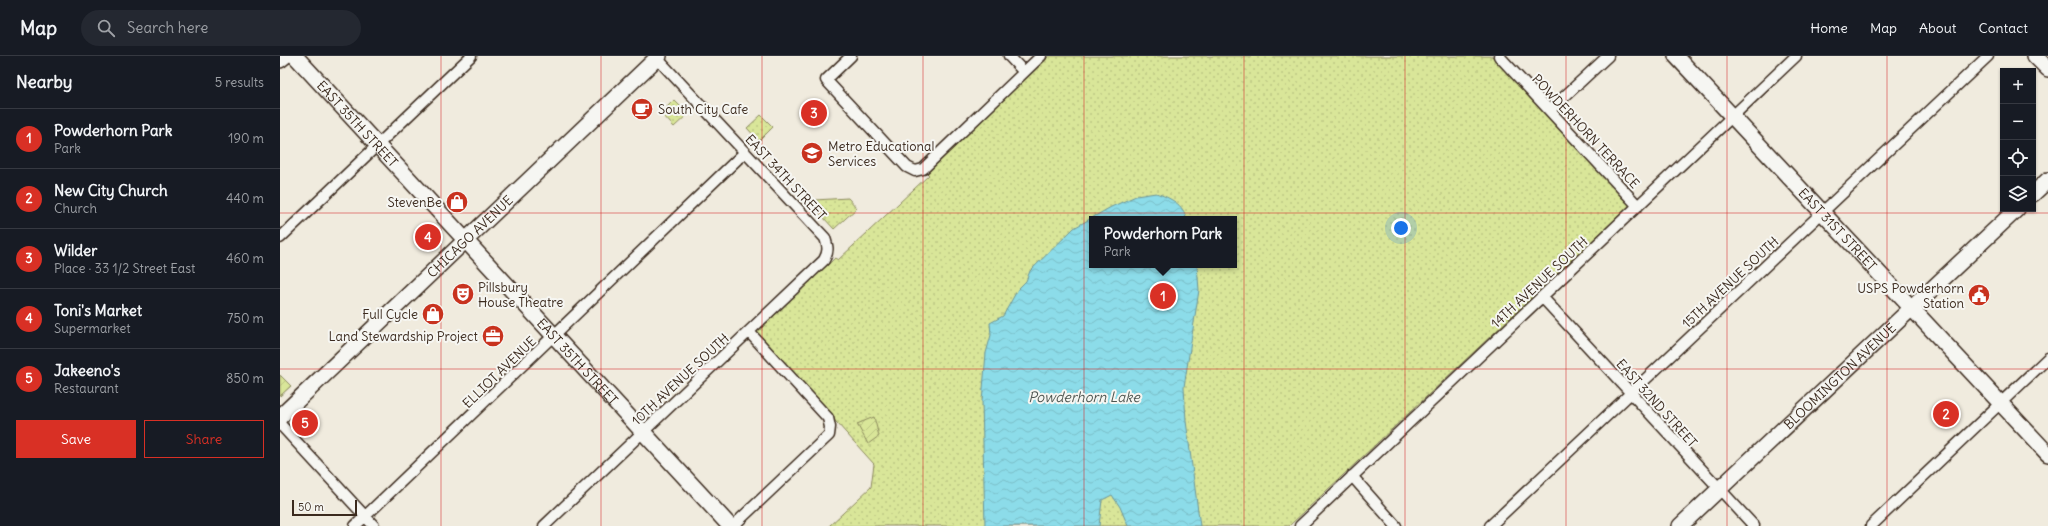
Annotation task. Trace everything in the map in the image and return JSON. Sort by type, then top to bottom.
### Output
[{"type":"street","points":[[280,60],[285,56]]},
{"type":"street","name":"EAST 35TH STREET","points":[[295,56],[730,526]]},
{"type":"street","points":[[280,238],[471,56]]},
{"type":"street","points":[[851,56],[826,80],[907,167],[915,170],[923,169],[1040,56]]},
{"type":"street","points":[[1009,56],[1024,72]]},
{"type":"street","name":"POWDERHORN TERRACE","points":[[1499,56],[1638,206]]},
{"type":"street","points":[[1550,110],[1608,56]]},
{"type":"street","name":"EAST 31ST STREET","points":[[1676,56],[2048,454]]},
{"type":"street","name":"14TH AVENUE SOUTH","points":[[1300,526],[1796,56]]},
{"type":"street","name":"15TH AVENUE SOUTH","points":[[1490,526],[1988,56]]},
{"type":"street","points":[[2035,56],[2048,70]]},
{"type":"street","name":"EAST 34TH STREET","points":[[657,57],[825,238],[828,248]]},
{"type":"street","name":"CHICAGO AVENUE","points":[[280,417],[657,57]]},
{"type":"street","name":"ELLIOT AVENUE","points":[[355,526],[555,336],[745,152]]},
{"type":"street","points":[[2036,191],[2048,180]]},
{"type":"street","name":"BLOOMINGTON AVENUE","points":[[1680,526],[2014,212]]},
{"type":"street","name":"10TH AVENUE SOUTH","points":[[544,526],[824,260],[828,248]]},
{"type":"street","name":"EAST 32ND STREET","points":[[1542,297],[1754,526]]},
{"type":"street","points":[[733,526],[830,435],[828,418],[791,380],[749,332]]},
{"type":"street","points":[[1871,526],[2048,358]]},
{"type":"street","points":[[280,424],[374,526]]},
{"type":"street","points":[[1352,476],[1396,526]]},
{"type":"green space","points":[[1049,56],[1492,56],[1631,204],[1289,526],[829,526],[871,487],[874,464],[756,333],[835,258],[838,260],[929,175],[926,172]]},
{"type":"green space","points":[[674,100],[688,114],[674,127],[661,113]]},
{"type":"green space","points":[[761,115],[773,127],[759,141],[747,128]]},
{"type":"green space","points":[[848,198],[857,208],[834,229],[811,204],[815,200]]},
{"type":"green space","points":[[280,375],[291,386],[280,396]]},
{"type":"green space","points":[[874,417],[879,436],[868,444],[857,424]]},
{"type":"water","name":"Powderhorn Lake","points":[[1156,193],[1171,199],[1182,209],[1185,216],[1095,216],[1136,196]]},
{"type":"water","name":"Powderhorn Lake","points":[[1089,219],[1089,268],[1197,268],[1199,290],[1184,387],[1186,421],[1200,526],[1128,526],[1120,507],[1112,495],[1102,500],[1099,526],[985,526],[982,401],[986,353],[991,335],[990,323],[1003,316],[1018,289],[1026,281],[1030,271],[1074,228]]},
{"type":"place","name":"South City Cafe","points":[[642,109]]},
{"type":"place","name":"Wilder","points":[[814,113]]},
{"type":"place","name":"Metro Educational Services","points":[[812,153]]},
{"type":"place","name":"StevenBe","points":[[457,202]]},
{"type":"place","name":"Toni's Market","points":[[428,237]]},
{"type":"place","name":"Pillsbury House Theatre","points":[[463,294]]},
{"type":"place","name":"USPS Powderhorn Station","points":[[1979,295]]},
{"type":"place","name":"Powderhorn Park","points":[[1163,296]]},
{"type":"place","name":"Full Cycle","points":[[433,314]]},
{"type":"place","name":"Land Stewardship Project","points":[[493,336]]},
{"type":"place","name":"New City Church","points":[[1946,414]]},
{"type":"place","name":"Jakeeno's","points":[[305,423]]}]
